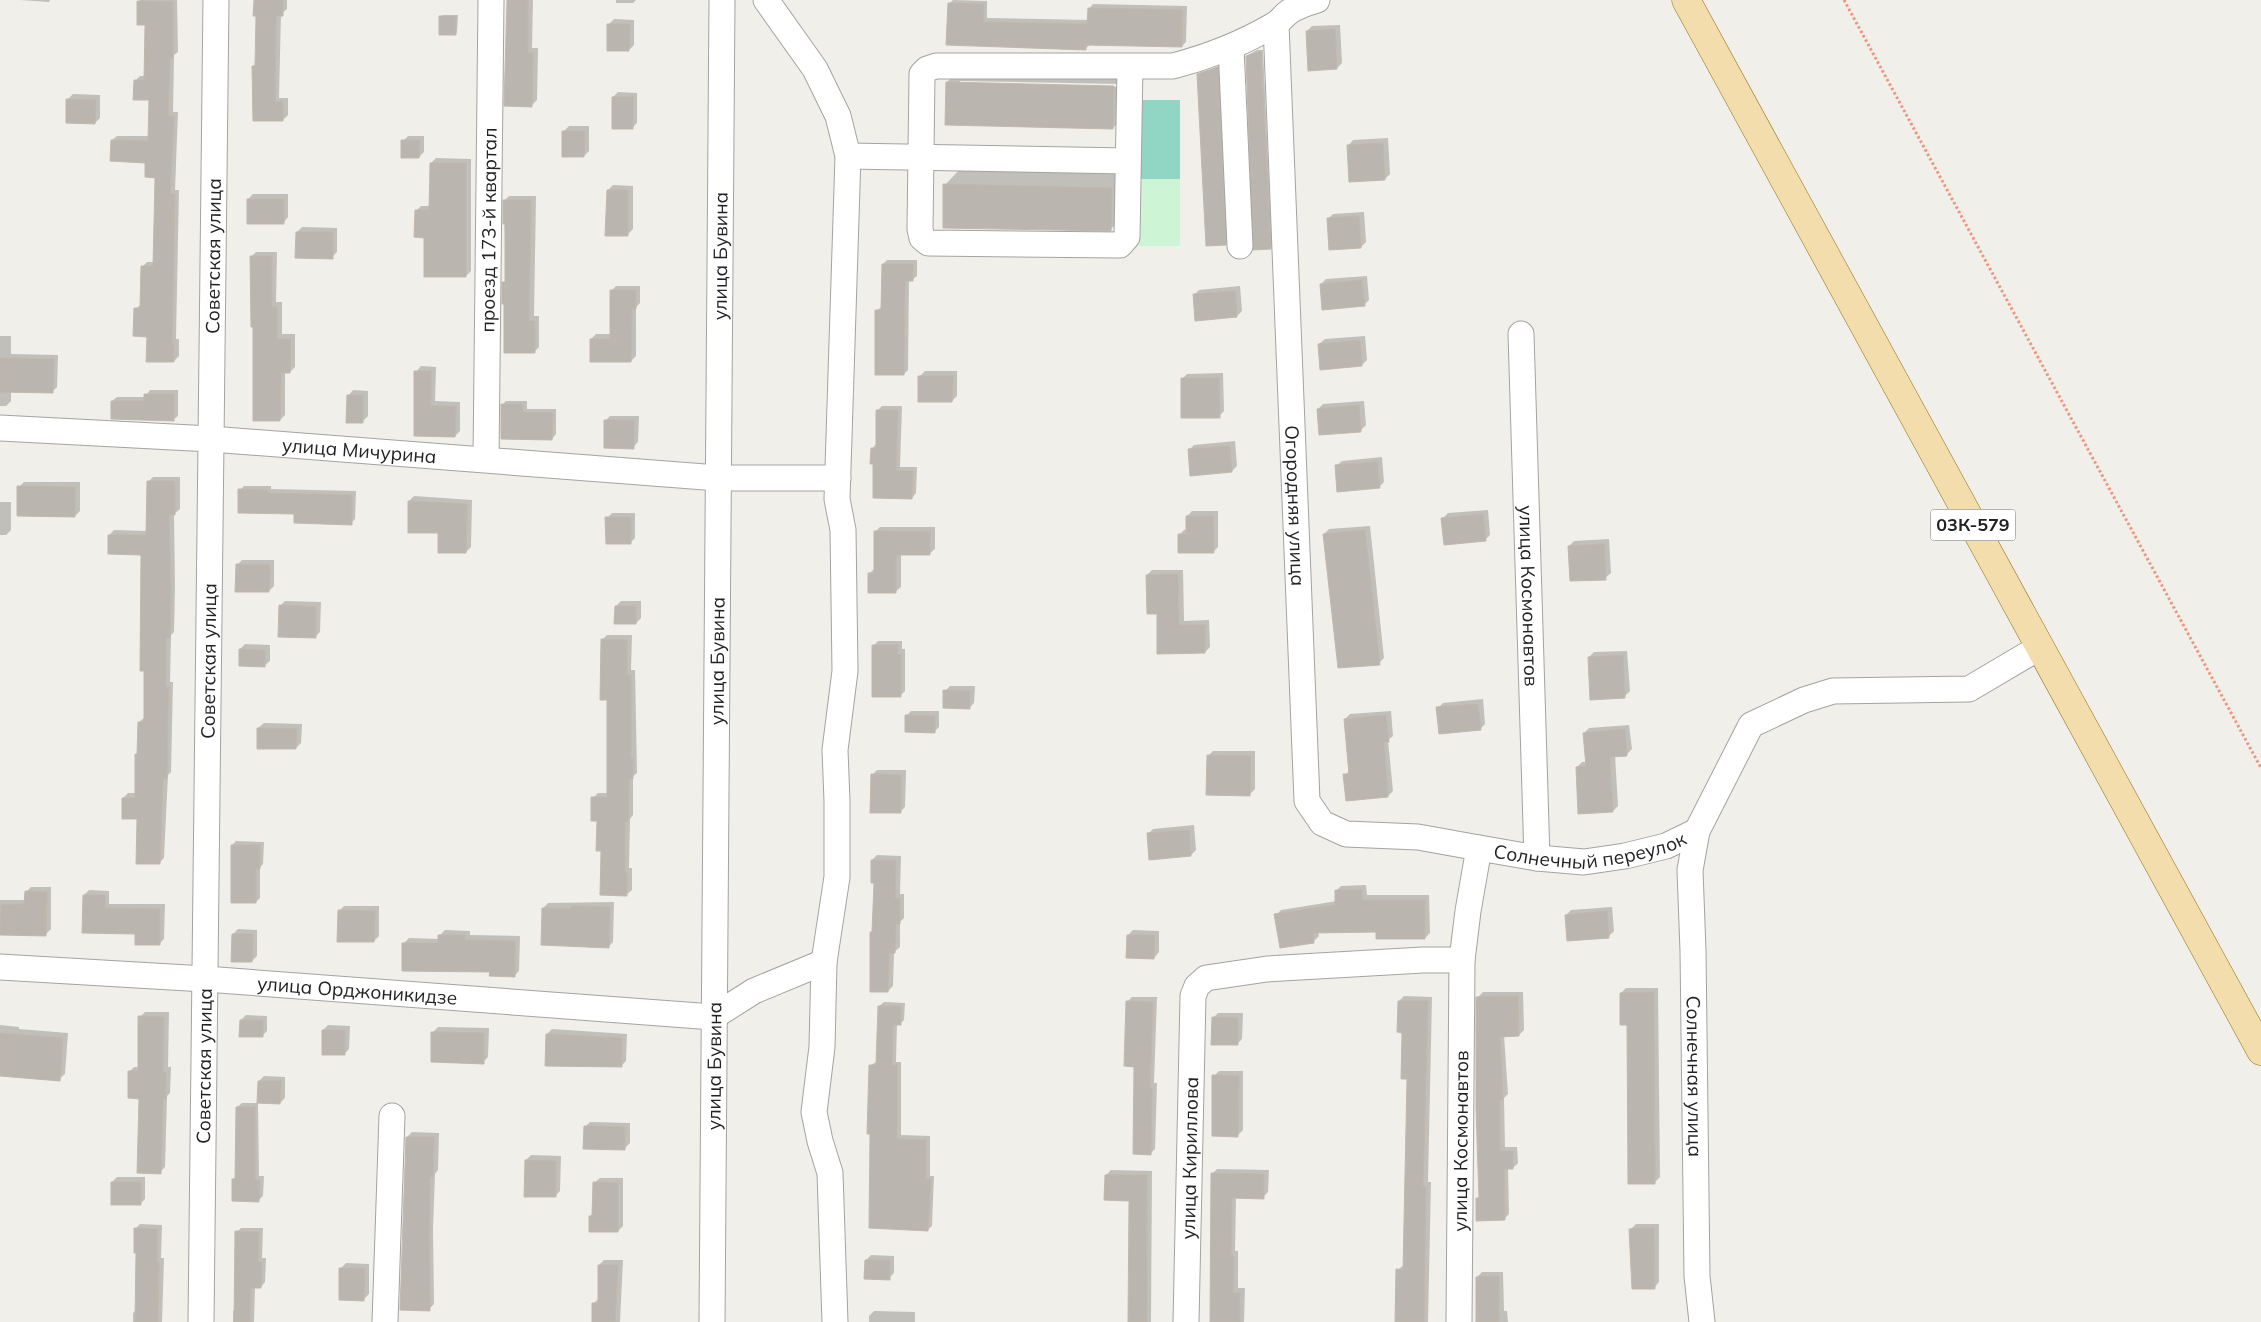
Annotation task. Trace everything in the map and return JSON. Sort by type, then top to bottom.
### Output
[{"type":"main road","name":"03К-579","points":[[1686,0],[2261,1051]]},
{"type":"street","name":"Советская улица","points":[[201,1322],[216,0]]},
{"type":"street","name":"проезд 173-й квартал","points":[[486,459],[492,0]]},
{"type":"street","name":"улица Бувина","points":[[712,1322],[722,0]]},
{"type":"street","points":[[766,0],[815,69],[838,116],[848,156],[837,499],[843,530],[845,671],[835,750],[837,877],[824,962],[822,1047],[814,1112],[820,1142],[830,1172],[835,1322]]},
{"type":"street","points":[[1130,66],[1127,237],[1120,245],[928,242],[922,238],[920,229],[922,74],[927,69],[936,66],[1130,66],[1173,66],[1231,47],[1276,24],[1288,12],[1317,0]]},
{"type":"street","name":"Огородняя улица","points":[[1276,24],[1307,802],[1322,823],[1346,834],[1418,837],[1479,848]]},
{"type":"street","points":[[1231,47],[1240,246]]},
{"type":"street","points":[[848,156],[1128,161]]},
{"type":"street","name":"улица Космонавтов","points":[[1521,334],[1537,858]]},
{"type":"street","name":"улица Мичурина","points":[[0,428],[211,439],[718,478],[838,478]]},
{"type":"street","name":"Солнечный переулок","points":[[1462,960],[1479,848],[1537,858],[1584,862],[1625,856],[1666,846],[1697,831],[1751,725],[1804,700],[1833,691],[1969,689],[2040,646]]},
{"type":"street","name":"Солнечная улица","points":[[1697,831],[1690,870],[1693,950],[1697,1276],[1702,1322]]},
{"type":"street","name":"улица Кириллова","points":[[1186,1322],[1193,996],[1198,986],[1206,978],[1267,969],[1423,960],[1462,960]]},
{"type":"street","name":"улица Космонавтов","points":[[1459,1322],[1462,960]]},
{"type":"street","points":[[714,1017],[754,991],[824,962]]},
{"type":"street","name":"улица Орджоникидзе","points":[[0,967],[205,979],[714,1017]]},
{"type":"street","points":[[385,1322],[392,1116]]},
{"type":"path","points":[[1844,0],[2261,768]]},
{"type":"green space","points":[[1139,100],[1180,100],[1180,179],[1139,179]]},
{"type":"green space","points":[[1139,179],[1180,179],[1180,246],[1139,246]]},
{"type":"building","points":[[254,0],[283,0],[283,16],[276,16],[275,102],[283,102],[283,121],[253,121],[252,66],[255,66],[256,16],[253,16]]},
{"type":"building","points":[[507,0],[528,0],[528,53],[533,53],[532,107],[504,106]]},
{"type":"building","points":[[137,1],[173,2],[173,58],[170,58],[168,116],[174,116],[170,194],[175,194],[172,343],[174,343],[174,362],[146,362],[147,337],[133,336],[134,308],[140,308],[141,266],[153,266],[155,178],[145,177],[145,163],[110,161],[111,140],[148,141],[149,100],[133,100],[134,80],[144,80],[145,25],[137,25]]},
{"type":"building","points":[[948,3],[984,4],[983,22],[1087,24],[1088,8],[1183,10],[1182,47],[1086,45],[1086,50],[946,45]]},
{"type":"building","points":[[439,16],[456,16],[456,35],[439,35]]},
{"type":"building","points":[[607,24],[630,24],[629,51],[607,51]]},
{"type":"building","points":[[1335,29],[1337,69],[1308,71],[1306,31]]},
{"type":"building","points":[[1261,51],[1271,249],[1253,250],[1246,56]]},
{"type":"building","points":[[1218,67],[1226,245],[1206,246],[1197,74]]},
{"type":"building","points":[[946,82],[1114,86],[1113,129],[945,125]]},
{"type":"building","points":[[612,97],[633,97],[633,129],[612,129]]},
{"type":"building","points":[[66,99],[96,100],[95,124],[66,123]]},
{"type":"building","points":[[562,131],[585,131],[584,157],[562,157]]},
{"type":"building","points":[[401,140],[420,140],[419,158],[401,158]]},
{"type":"building","points":[[1383,143],[1385,180],[1349,182],[1347,145]]},
{"type":"building","points":[[430,163],[466,163],[466,277],[424,277],[424,238],[414,237],[415,210],[429,210]]},
{"type":"building","points":[[943,184],[1112,188],[1111,231],[943,228]]},
{"type":"building","points":[[607,190],[628,190],[628,236],[605,236]]},
{"type":"building","points":[[247,199],[284,199],[284,224],[247,224]]},
{"type":"building","points":[[503,200],[531,200],[529,321],[535,321],[535,353],[504,353],[502,282],[505,282],[505,224],[503,224]]},
{"type":"building","points":[[1359,216],[1361,248],[1329,250],[1327,218]]},
{"type":"building","points":[[296,232],[333,232],[333,259],[295,258]]},
{"type":"building","points":[[250,256],[272,256],[272,307],[277,307],[277,339],[291,339],[290,373],[281,373],[280,421],[253,421],[253,327],[251,327]]},
{"type":"building","points":[[882,264],[913,264],[913,281],[905,281],[904,375],[875,375],[875,310],[881,310]]},
{"type":"building","points":[[1362,280],[1365,306],[1322,310],[1320,284]]},
{"type":"building","points":[[610,290],[636,290],[636,309],[632,309],[631,362],[590,362],[590,339],[610,339]]},
{"type":"building","points":[[1235,291],[1237,317],[1195,321],[1193,294]]},
{"type":"building","points":[[1360,340],[1362,366],[1320,370],[1318,344]]},
{"type":"building","points":[[0,358],[54,359],[53,393],[0,392]]},
{"type":"building","points":[[414,371],[431,371],[431,406],[456,406],[455,437],[414,436]]},
{"type":"building","points":[[918,376],[953,376],[952,402],[918,402]]},
{"type":"building","points":[[1181,378],[1219,378],[1220,418],[1181,418]]},
{"type":"building","points":[[144,394],[174,394],[174,421],[111,419],[111,401],[144,401]]},
{"type":"building","points":[[347,395],[363,395],[363,423],[346,423]]},
{"type":"building","points":[[501,404],[523,404],[523,412],[553,413],[552,440],[501,439]]},
{"type":"building","points":[[1359,405],[1361,432],[1319,435],[1317,409]]},
{"type":"building","points":[[876,410],[898,410],[896,471],[913,471],[912,499],[873,498],[873,464],[870,464],[871,448],[876,448]]},
{"type":"building","points":[[604,420],[634,420],[634,449],[604,448]]},
{"type":"building","points":[[1230,446],[1232,472],[1190,476],[1188,449]]},
{"type":"building","points":[[1377,462],[1380,488],[1337,492],[1335,465]]},
{"type":"building","points":[[147,481],[175,481],[175,515],[169,515],[171,592],[170,638],[166,638],[166,687],[169,687],[167,779],[163,778],[160,864],[136,864],[137,819],[122,819],[122,798],[135,798],[135,754],[137,754],[138,722],[144,722],[144,671],[140,671],[141,555],[108,554],[108,535],[146,535]]},
{"type":"building","points":[[17,486],[75,487],[75,517],[17,516]]},
{"type":"building","points":[[238,489],[268,490],[268,493],[352,495],[352,525],[294,523],[294,514],[238,513]]},
{"type":"building","points":[[408,501],[467,504],[466,553],[438,553],[438,533],[408,533]]},
{"type":"building","points":[[1483,514],[1486,541],[1444,545],[1441,518]]},
{"type":"building","points":[[1186,516],[1213,516],[1214,553],[1178,553],[1178,534],[1186,534]]},
{"type":"building","points":[[605,517],[631,517],[631,544],[606,544]]},
{"type":"building","points":[[1365,530],[1380,665],[1338,668],[1323,534]]},
{"type":"building","points":[[874,531],[930,532],[930,555],[896,555],[896,593],[868,593],[868,573],[874,573]]},
{"type":"building","points":[[1604,544],[1606,580],[1570,581],[1568,546]]},
{"type":"building","points":[[236,564],[270,565],[269,592],[235,592]]},
{"type":"building","points":[[1178,574],[1179,625],[1205,625],[1205,653],[1157,654],[1157,614],[1147,614],[1146,575]]},
{"type":"building","points":[[279,605],[316,607],[316,638],[278,637]]},
{"type":"building","points":[[615,606],[636,606],[636,624],[614,624]]},
{"type":"building","points":[[601,639],[627,640],[627,675],[631,675],[631,758],[633,758],[633,779],[629,779],[628,822],[625,822],[627,896],[600,895],[601,851],[596,851],[597,821],[591,821],[591,797],[607,797],[607,700],[600,700]]},
{"type":"building","points":[[872,645],[898,645],[897,654],[901,654],[901,697],[872,697]]},
{"type":"building","points":[[239,649],[265,650],[265,667],[239,666]]},
{"type":"building","points":[[1623,655],[1625,698],[1590,700],[1588,657]]},
{"type":"building","points":[[943,690],[970,691],[970,709],[943,708]]},
{"type":"building","points":[[1478,704],[1481,730],[1439,734],[1436,707]]},
{"type":"building","points":[[905,715],[935,716],[935,733],[905,732]]},
{"type":"building","points":[[1386,715],[1389,742],[1384,742],[1388,797],[1346,801],[1343,774],[1349,774],[1344,719]]},
{"type":"building","points":[[257,728],[297,729],[296,749],[257,749]]},
{"type":"building","points":[[1625,729],[1627,756],[1610,757],[1613,812],[1578,814],[1576,767],[1586,766],[1583,733]]},
{"type":"building","points":[[1207,755],[1251,756],[1250,796],[1206,795]]},
{"type":"building","points":[[871,774],[901,775],[901,813],[870,813]]},
{"type":"building","points":[[1189,830],[1191,856],[1149,860],[1147,833]]},
{"type":"building","points":[[231,845],[260,845],[260,869],[256,869],[256,903],[231,903]]},
{"type":"building","points":[[871,860],[896,860],[895,898],[900,898],[900,924],[896,924],[895,953],[889,953],[888,992],[870,992],[870,932],[872,932],[874,883],[871,883]]},
{"type":"building","points":[[1335,890],[1362,890],[1362,900],[1425,900],[1425,939],[1376,939],[1376,932],[1313,933],[1314,943],[1280,948],[1274,914],[1335,905]]},
{"type":"building","points":[[25,891],[47,892],[46,936],[0,935],[1,905],[24,904]]},
{"type":"building","points":[[83,895],[105,895],[105,908],[160,909],[160,945],[135,945],[135,934],[82,933]]},
{"type":"building","points":[[571,906],[610,907],[609,948],[541,945],[542,908],[571,909]]},
{"type":"building","points":[[338,910],[375,911],[374,942],[337,942]]},
{"type":"building","points":[[1607,911],[1609,938],[1567,941],[1565,915]]},
{"type":"building","points":[[232,934],[253,934],[252,962],[231,962]]},
{"type":"building","points":[[438,935],[465,935],[465,940],[515,941],[515,977],[489,976],[490,972],[402,971],[402,943],[438,943]]},
{"type":"building","points":[[1127,935],[1155,935],[1154,959],[1126,958]]},
{"type":"building","points":[[1654,992],[1655,1184],[1628,1184],[1627,1025],[1620,1025],[1620,993]]},
{"type":"building","points":[[1518,996],[1519,1036],[1500,1037],[1503,1100],[1500,1100],[1500,1151],[1513,1151],[1513,1169],[1504,1169],[1505,1220],[1476,1221],[1476,1198],[1479,1198],[1476,1108],[1476,997]]},
{"type":"building","points":[[1126,1001],[1153,1002],[1150,1087],[1152,1088],[1151,1155],[1133,1154],[1134,1067],[1124,1066]]},
{"type":"building","points":[[1398,1001],[1428,1001],[1423,1187],[1426,1187],[1424,1322],[1395,1322],[1396,1269],[1403,1270],[1407,1079],[1401,1079],[1402,1033],[1397,1032]]},
{"type":"building","points":[[878,1006],[901,1006],[901,1025],[893,1025],[892,1065],[897,1065],[897,1139],[926,1140],[926,1179],[931,1179],[928,1231],[869,1228],[870,1134],[867,1134],[869,1065],[876,1065]]},
{"type":"building","points":[[138,1016],[164,1017],[163,1072],[166,1072],[166,1099],[163,1099],[161,1174],[137,1173],[139,1099],[128,1098],[128,1071],[138,1071]]},
{"type":"building","points":[[1212,1017],[1238,1018],[1238,1045],[1211,1045]]},
{"type":"building","points":[[240,1020],[263,1020],[263,1037],[239,1037]]},
{"type":"building","points":[[322,1030],[345,1030],[345,1055],[322,1055]]},
{"type":"building","points":[[431,1032],[484,1033],[484,1064],[431,1062]]},
{"type":"building","points":[[0,1033],[63,1038],[60,1081],[0,1076]]},
{"type":"building","points":[[546,1034],[622,1038],[622,1067],[545,1066]]},
{"type":"building","points":[[1212,1075],[1239,1076],[1238,1137],[1212,1136]]},
{"type":"building","points":[[258,1081],[281,1081],[280,1104],[257,1103]]},
{"type":"building","points":[[236,1107],[255,1107],[255,1180],[260,1180],[259,1202],[232,1201],[232,1179],[235,1179]]},
{"type":"building","points":[[584,1126],[625,1127],[625,1150],[583,1149]]},
{"type":"building","points":[[406,1137],[434,1137],[433,1177],[430,1177],[430,1311],[400,1310]]},
{"type":"building","points":[[525,1160],[556,1161],[556,1197],[524,1197]]},
{"type":"building","points":[[1211,1173],[1264,1174],[1264,1199],[1232,1198],[1231,1256],[1234,1256],[1233,1293],[1240,1293],[1240,1322],[1210,1322]]},
{"type":"building","points":[[1105,1175],[1147,1175],[1147,1322],[1128,1322],[1129,1201],[1104,1200]]},
{"type":"building","points":[[111,1182],[141,1182],[141,1205],[111,1205]]},
{"type":"building","points":[[593,1182],[618,1183],[618,1232],[589,1232],[589,1216],[592,1216]]},
{"type":"building","points":[[134,1228],[157,1229],[157,1262],[159,1262],[158,1322],[135,1322],[136,1253],[134,1253]]},
{"type":"building","points":[[1654,1228],[1655,1289],[1632,1289],[1629,1229]]},
{"type":"building","points":[[235,1231],[259,1232],[258,1262],[262,1262],[261,1288],[251,1288],[250,1322],[234,1322]]},
{"type":"building","points":[[865,1260],[890,1260],[890,1280],[864,1279]]},
{"type":"building","points":[[598,1265],[618,1265],[615,1322],[592,1322],[592,1303],[598,1303]]},
{"type":"building","points":[[339,1268],[365,1268],[364,1301],[339,1300]]},
{"type":"building","points":[[1499,1276],[1499,1322],[1476,1322],[1476,1277]]}]
